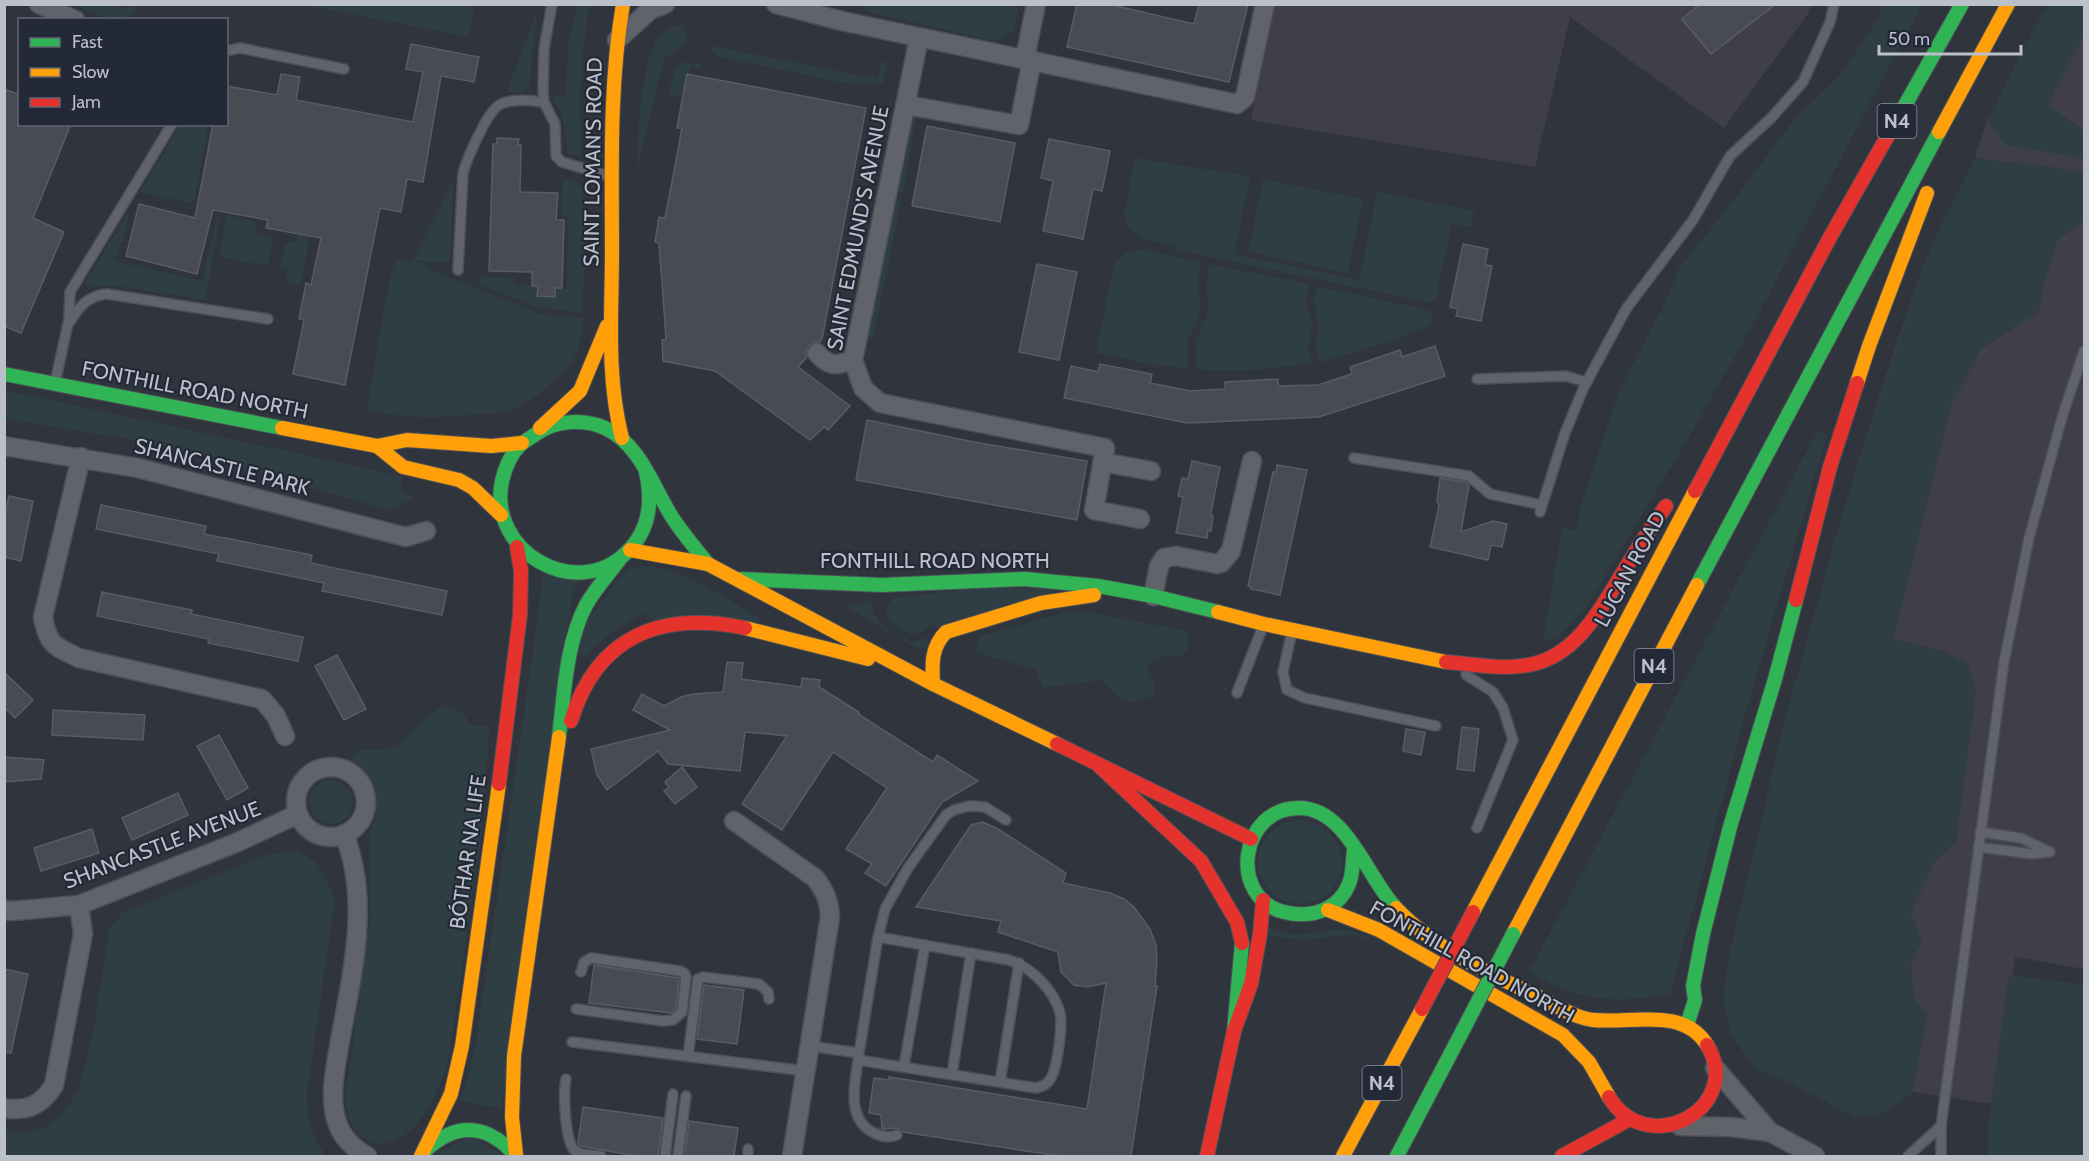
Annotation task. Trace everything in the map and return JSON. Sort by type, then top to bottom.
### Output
[{"type":"main road","name":"SAINT LOMAN'S ROAD","points":[[622,438],[615,415],[610,320],[612,264],[610,177],[612,91],[623,4]]},
{"type":"main road","name":"LUCAN ROAD","points":[[1343,1156],[1831,236],[1962,4]]},
{"type":"main road","name":"N4","points":[[1396,1156],[1684,609],[2008,4]]},
{"type":"main road","points":[[1942,156],[1985,50]]},
{"type":"main road","points":[[1687,1025],[1695,1000],[1693,986],[1703,934],[1730,827],[1775,679],[1830,467],[1884,304],[1934,177]]},
{"type":"main road","name":"SAINT LOMAN'S ROAD","points":[[536,432],[580,391],[610,320]]},
{"type":"main road","points":[[1692,466],[1775,341]]},
{"type":"main road","name":"FONTHILL ROAD NORTH","points":[[4,374],[377,446],[407,440],[490,446],[522,443]]},
{"type":"main road","name":"FONTHILL ROAD NORTH","points":[[645,468],[651,495],[649,518],[639,538],[619,560],[593,572],[572,573],[551,570],[532,560],[517,547],[508,534],[501,515],[500,495],[505,470],[522,443],[536,432],[554,424],[579,422],[603,427],[622,438],[638,455],[645,468],[671,517],[708,564]]},
{"type":"main road","name":"FONTHILL ROAD NORTH","points":[[377,446],[403,467],[459,480],[473,488],[501,515]]},
{"type":"main road","name":"FONTHILL ROAD NORTH","points":[[738,579],[882,585],[1025,579],[1098,586],[1153,596],[1264,624],[1446,663],[1529,665],[1546,659],[1570,645],[1600,609],[1673,495]]},
{"type":"main road","name":"BÓTHAR NA LIFE","points":[[421,1156],[451,1094],[462,1046],[490,852],[520,615],[521,571],[517,547]]},
{"type":"main road","name":"FONTHILL ROAD NORTH","points":[[630,550],[708,564],[933,684],[1251,839],[1258,828],[1274,814],[1296,808],[1308,808],[1320,812],[1332,818],[1342,828],[1385,897],[1437,943],[1529,993],[1571,1013],[1592,1020],[1660,1018],[1687,1025],[1697,1030],[1712,1049],[1715,1068]]},
{"type":"main road","name":"BÓTHAR NA LIFE","points":[[516,1156],[512,1117],[512,1072],[571,648],[587,604],[619,560]]},
{"type":"main road","points":[[933,684],[934,650],[937,640],[946,632],[1041,603],[1125,591]]},
{"type":"main road","points":[[551,803],[576,700],[609,653],[624,640],[642,632],[664,624],[692,620],[774,633],[816,646],[900,666]]},
{"type":"main road","points":[[1100,766],[1201,861],[1237,922],[1242,944],[1242,957],[1234,1031],[1207,1156]]},
{"type":"main road","points":[[1251,839],[1247,851],[1248,874],[1256,893],[1263,900],[1275,909],[1291,916],[1320,914],[1328,910]]},
{"type":"main road","name":"FONTHILL ROAD NORTH","points":[[1354,849],[1355,869],[1351,883],[1328,910],[1379,930],[1563,1035],[1583,1053],[1616,1110],[1628,1120]]},
{"type":"main road","points":[[1234,1031],[1251,984],[1260,934],[1263,900]]},
{"type":"main road","points":[[1562,1156],[1628,1120],[1641,1126],[1654,1128],[1678,1126],[1696,1115],[1706,1104],[1713,1089],[1715,1068]]},
{"type":"main road","name":"BÓTHAR NA LIFE","points":[[421,1156],[434,1141],[447,1133],[463,1129],[479,1130],[494,1135],[507,1144],[516,1156]]},
{"type":"street","points":[[39,4],[70,18]]},
{"type":"street","points":[[617,40],[650,10],[665,4]]},
{"type":"street","points":[[776,4],[844,13],[919,38],[1237,104],[1245,97],[1265,4]]},
{"type":"street","points":[[906,105],[1019,125],[1036,4]]},
{"type":"street","name":"SAINT EDMUND'S AVENUE","points":[[919,38],[853,360],[863,388],[880,403],[1105,448],[1102,462]]},
{"type":"street","points":[[818,353],[825,362],[838,365],[853,360]]},
{"type":"street","name":"SHANCASTLE PARK","points":[[4,446],[138,468],[406,537],[426,531]]},
{"type":"street","points":[[81,457],[43,617],[45,630],[53,645],[79,658],[262,699],[276,716],[285,736]]},
{"type":"street","points":[[1153,596],[1159,566],[1164,558],[1176,556],[1217,564],[1221,563],[1232,551],[1252,461]]},
{"type":"street","points":[[1140,519],[1094,510],[1102,462],[1151,471]]},
{"type":"street","points":[[327,767],[338,768],[357,779],[363,788],[366,799],[365,810],[353,829],[344,834],[333,837],[322,836],[304,824],[298,814],[297,793],[301,784],[317,770],[327,767]]},
{"type":"street","name":"SHANCASTLE AVENUE","points":[[4,910],[79,905],[238,842],[298,814]]},
{"type":"street","points":[[734,821],[808,872],[825,890],[830,901],[830,917],[792,1156]]},
{"type":"street","points":[[344,834],[356,874],[357,931],[336,1065],[334,1100],[336,1118],[345,1140],[367,1156]]},
{"type":"street","points":[[4,1108],[25,1110],[49,1094],[54,1085],[83,933],[79,905]]},
{"type":"street","points":[[1715,1068],[1770,1132]]},
{"type":"street","points":[[1678,1126],[1731,1127],[1770,1132],[1815,1156]]},
{"type":"lane","points":[[552,4],[544,50],[544,102],[555,124],[557,159],[610,177]]},
{"type":"lane","points":[[1354,458],[1469,476],[1490,494],[1541,508],[1564,433],[1587,382],[1626,309],[1693,220],[1730,156],[1771,118],[1803,82],[1830,22],[1834,4]]},
{"type":"lane","points":[[228,51],[240,48],[344,69]]},
{"type":"lane","points":[[459,270],[463,173],[466,161],[492,112],[499,104],[513,101],[544,102]]},
{"type":"lane","points":[[55,383],[68,326],[70,292],[171,126]]},
{"type":"lane","points":[[68,326],[75,312],[86,302],[107,294],[268,319]]},
{"type":"lane","points":[[1941,1156],[1941,1126],[2004,662],[2029,538],[2063,414],[2085,351]]},
{"type":"lane","points":[[1478,379],[1565,376],[1587,382]]},
{"type":"lane","points":[[1237,693],[1264,624]]},
{"type":"lane","points":[[1293,630],[1283,672],[1287,690],[1305,698],[1436,726]]},
{"type":"lane","points":[[1446,663],[1493,692],[1503,708],[1513,740],[1477,828]]},
{"type":"lane","points":[[897,1135],[880,1136],[867,1130],[854,1104],[858,1056],[878,937],[885,909],[908,868],[946,815],[964,807],[979,806],[985,807],[1006,820]]},
{"type":"lane","points":[[1978,847],[2031,854],[2050,852],[2021,837],[1980,832]]},
{"type":"lane","points":[[809,1046],[904,1066],[1036,1088],[1046,1086],[1053,1075],[1061,1022],[1059,1013],[1056,1004],[1039,980],[1019,963],[878,937]]},
{"type":"lane","points":[[904,1066],[925,945]]},
{"type":"lane","points":[[952,1074],[971,953]]},
{"type":"lane","points":[[576,1009],[663,1021],[673,1020],[682,1012],[686,977],[680,971],[591,958],[584,962],[581,972]]},
{"type":"lane","points":[[1000,1082],[1019,963]]},
{"type":"lane","points":[[688,1056],[698,979],[703,977],[759,984],[768,992],[769,999]]},
{"type":"lane","points":[[572,1041],[805,1071]]},
{"type":"lane","points":[[566,1079],[564,1090],[570,1142],[575,1151],[580,1154],[602,1156]]},
{"type":"lane","points":[[665,1156],[673,1094]]},
{"type":"lane","points":[[678,1156],[686,1096]]},
{"type":"lane","points":[[1908,1156],[1941,1126]]},
{"type":"shaded area","points":[[74,5],[113,5],[124,9],[126,5],[140,5],[126,18],[100,16]]},
{"type":"shaded area","points":[[305,5],[475,5],[468,37]]},
{"type":"shaded area","points":[[578,5],[590,5],[581,80],[582,156],[568,154],[562,115],[552,96],[565,96],[569,36]]},
{"type":"shaded area","points":[[862,5],[1019,5],[1013,32],[999,40],[989,40],[869,12]]},
{"type":"shaded area","points":[[1275,5],[1811,5],[1807,15],[1724,128],[1570,17],[1535,167],[1251,120]]},
{"type":"shaded area","points":[[1882,5],[1922,5],[1751,328],[1688,439],[1587,606],[1558,637],[1543,642],[1562,528],[1576,530],[1582,501],[1620,389],[1669,295],[1677,271],[1796,117],[1840,75],[1878,19]]},
{"type":"shaded area","points":[[2047,5],[2084,5],[2084,969],[2015,957],[1993,1104],[1913,1092],[1878,1116],[1855,1117],[1788,1082],[1754,1068],[1731,1034],[1723,1001],[1730,953],[1786,716],[1843,511],[1898,338],[1922,269],[1941,225],[1975,158],[1987,120]]},
{"type":"shaded area","points":[[2047,5],[2084,5],[2084,35],[2048,105],[2084,130],[2084,158],[2005,145],[1987,120]]},
{"type":"shaded area","points":[[537,12],[529,90],[520,93],[506,92]]},
{"type":"shaded area","points":[[684,24],[687,41],[664,59],[637,170],[641,102],[647,65],[657,40],[672,27]]},
{"type":"shaded area","points":[[707,45],[878,79],[882,61],[888,62],[883,84],[844,83],[720,57]]},
{"type":"shaded area","points":[[684,62],[701,64],[701,69],[691,67],[686,73],[682,97],[668,94],[676,67]]},
{"type":"shaded area","points":[[917,114],[903,193],[896,191],[909,120]]},
{"type":"shaded area","points":[[179,126],[208,126],[195,198],[189,203],[140,192]]},
{"type":"shaded area","points":[[1135,158],[1250,176],[1235,254],[1359,280],[1377,191],[1474,211],[1471,227],[1452,224],[1436,298],[1431,303],[1176,250],[1177,245],[1144,239],[1131,231],[1124,215]]},
{"type":"shaded area","points":[[1975,158],[2075,170],[2084,175],[2084,222],[2058,239],[2045,280],[2039,312],[1981,349],[1950,408],[1894,639],[1942,651],[1968,664],[1976,692],[1956,843],[1935,861],[1911,913],[1922,942],[1911,963],[1914,998],[1927,1015],[1913,1092],[1878,1116],[1855,1117],[1788,1082],[1754,1068],[1731,1034],[1723,1001],[1730,953],[1786,716],[1843,511],[1922,269],[1941,225]]},
{"type":"shaded area","points":[[1263,179],[1363,199],[1348,273],[1248,252]]},
{"type":"shaded area","points":[[563,180],[574,181],[583,187],[585,263],[582,313],[539,308],[478,284],[482,277],[514,278],[514,284],[536,287],[537,297],[555,298],[557,289],[566,289],[568,217],[562,216]]},
{"type":"shaded area","points":[[453,181],[450,262],[412,261]]},
{"type":"shaded area","points":[[894,199],[901,201],[873,339],[866,338]]},
{"type":"shaded area","points":[[129,211],[123,243],[120,242],[115,261],[202,281],[218,214],[220,215],[206,300],[111,285],[93,288],[85,283]]},
{"type":"shaded area","points":[[227,215],[254,221],[257,234],[273,237],[268,266],[220,257]]},
{"type":"shaded area","points":[[300,230],[311,232],[301,285],[286,282],[288,270],[280,268],[284,247],[291,241],[296,242]]},
{"type":"shaded area","points":[[1140,249],[1201,262],[1198,283],[1201,310],[1188,342],[1188,368],[1154,365],[1096,353],[1114,264],[1125,253]]},
{"type":"shaded area","points":[[397,260],[424,263],[427,268],[540,314],[584,318],[578,350],[570,366],[538,395],[509,412],[431,418],[366,411],[391,271]]},
{"type":"shaded area","points":[[1209,264],[1309,284],[1306,303],[1312,325],[1308,350],[1311,363],[1254,370],[1197,369],[1195,344],[1208,311],[1206,284]]},
{"type":"shaded area","points":[[1316,286],[1429,310],[1432,321],[1430,325],[1400,338],[1319,363],[1315,350],[1318,325],[1314,302]]},
{"type":"shaded area","points":[[4,390],[403,476],[400,490],[415,498],[389,510],[147,442],[5,419]]},
{"type":"shaded area","points":[[1818,430],[1827,435],[1746,712],[1670,995],[1630,999],[1597,998],[1566,990],[1529,972]]},
{"type":"shaded area","points":[[646,566],[691,579],[760,618],[759,622],[650,620],[648,612],[614,631],[585,657],[576,655],[585,623],[625,572]]},
{"type":"shaded area","points":[[541,573],[581,579],[574,590],[565,638],[502,1109],[460,1100],[475,1048],[533,651]]},
{"type":"shaded area","points":[[981,587],[1062,589],[938,628],[934,624],[912,635],[890,620],[887,615],[888,604],[894,598]]},
{"type":"shaded area","points":[[871,601],[876,616],[885,627],[912,643],[924,638],[928,640],[927,647],[918,649],[845,606]]},
{"type":"shaded area","points":[[1083,611],[1188,631],[1189,647],[1183,655],[1154,658],[1147,669],[1155,681],[1154,695],[1130,702],[1119,698],[1101,680],[1044,688],[1035,670],[976,652],[979,636],[1067,612]]},
{"type":"shaded area","points":[[447,706],[463,713],[471,725],[490,726],[480,847],[449,1056],[441,1083],[418,1123],[396,1140],[374,1144],[361,1136],[354,1128],[345,1101],[370,916],[369,837],[377,810],[373,787],[367,773],[351,760],[360,749],[386,749],[397,745],[433,713]]},
{"type":"shaded area","points":[[331,780],[340,781],[347,786],[352,793],[352,811],[347,818],[340,823],[331,824],[322,823],[315,818],[310,811],[309,802],[310,793],[315,786],[322,781]]},
{"type":"shaded area","points":[[1300,820],[1316,823],[1330,832],[1339,846],[1342,862],[1339,878],[1330,892],[1316,901],[1300,904],[1284,901],[1270,892],[1261,878],[1258,862],[1261,846],[1270,832],[1284,823]]},
{"type":"shaded area","points":[[297,851],[312,860],[322,870],[335,899],[307,1094],[311,1127],[317,1142],[327,1156],[5,1156],[5,1130],[21,1133],[48,1126],[62,1114],[79,1090],[94,1027],[109,929],[123,912],[270,854]]},
{"type":"shaded area","points":[[1266,926],[1284,933],[1298,935],[1339,929],[1352,931],[1375,941],[1347,935],[1301,940],[1270,936]]},
{"type":"shaded area","points":[[2009,975],[2084,984],[2084,1156],[1987,1156],[1989,1116]]},
{"type":"shaded area","points":[[469,1136],[505,1156],[432,1156]]},
{"type":"building","points":[[1077,4],[1108,4],[1194,24],[1199,4],[1248,4],[1229,82],[1067,47]]},
{"type":"building","points":[[1700,4],[1776,4],[1711,54],[1682,19]]},
{"type":"building","points":[[411,44],[479,57],[474,82],[441,76],[423,182],[407,179],[401,212],[380,208],[345,385],[293,374],[304,320],[299,319],[306,283],[311,285],[321,238],[266,228],[268,220],[213,210],[197,274],[126,256],[139,204],[195,218],[213,126],[228,126],[228,86],[277,95],[281,74],[300,77],[296,100],[413,122],[423,72],[406,69]]},
{"type":"building","points":[[687,74],[866,108],[822,339],[820,342],[809,345],[806,350],[807,357],[798,367],[850,406],[828,430],[824,427],[810,440],[715,371],[663,361],[662,340],[666,339],[659,243],[655,242],[659,217],[665,218],[675,166],[682,128],[677,128]]},
{"type":"building","points":[[4,89],[18,94],[18,126],[70,126],[33,218],[64,232],[21,333],[4,326]]},
{"type":"building","points":[[927,126],[1015,143],[1000,222],[912,206]]},
{"type":"building","points":[[497,138],[519,139],[518,145],[521,145],[520,192],[558,193],[556,220],[564,220],[562,288],[555,288],[555,297],[537,296],[538,286],[532,286],[532,272],[489,271],[493,144],[497,144]]},
{"type":"building","points":[[1049,139],[1110,151],[1102,191],[1093,189],[1083,239],[1043,231],[1053,181],[1041,178]]},
{"type":"building","points":[[1463,244],[1488,249],[1485,265],[1492,266],[1481,321],[1456,316],[1458,309],[1450,307]]},
{"type":"building","points":[[1037,264],[1077,272],[1059,360],[1019,352]]},
{"type":"building","points":[[1435,346],[1445,376],[1319,417],[1187,423],[1064,398],[1071,366],[1098,372],[1100,364],[1152,374],[1150,383],[1191,391],[1225,389],[1225,382],[1278,379],[1278,386],[1318,385],[1352,374],[1350,367],[1400,350],[1402,357]]},
{"type":"building","points":[[867,420],[974,442],[1087,461],[1077,520],[856,480]]},
{"type":"building","points":[[1192,461],[1220,467],[1211,512],[1213,516],[1211,531],[1208,530],[1207,538],[1176,533],[1183,497],[1178,496],[1182,478],[1188,479]]},
{"type":"building","points":[[1277,465],[1307,470],[1280,595],[1251,589],[1248,586],[1273,472],[1276,472]]},
{"type":"building","points":[[1440,478],[1466,482],[1469,485],[1461,532],[1493,521],[1507,524],[1502,547],[1491,545],[1488,560],[1430,547],[1439,506],[1437,501]]},
{"type":"building","points":[[9,496],[33,501],[21,561],[4,557],[4,519]]},
{"type":"building","points":[[101,505],[206,526],[204,534],[312,555],[310,563],[447,591],[442,615],[322,591],[324,583],[217,561],[219,554],[96,529]]},
{"type":"building","points":[[102,592],[192,610],[191,614],[303,637],[298,661],[208,643],[209,639],[97,616]]},
{"type":"building","points":[[337,655],[366,709],[344,720],[315,666]]},
{"type":"building","points":[[727,662],[743,663],[741,679],[801,687],[802,678],[820,680],[819,687],[933,762],[937,755],[978,781],[942,802],[886,886],[865,873],[872,864],[846,849],[887,788],[833,752],[782,830],[742,804],[787,736],[745,732],[740,771],[668,764],[658,751],[607,790],[597,775],[591,749],[670,730],[633,710],[642,694],[664,706],[681,697],[693,694],[723,692]]},
{"type":"building","points":[[4,672],[33,700],[15,718],[4,707]]},
{"type":"building","points":[[53,710],[145,715],[143,740],[52,735]]},
{"type":"building","points":[[1462,727],[1479,729],[1474,771],[1457,769]]},
{"type":"building","points":[[1406,729],[1425,732],[1421,755],[1403,751]]},
{"type":"building","points":[[219,735],[248,788],[227,800],[197,746]]},
{"type":"building","points":[[4,757],[44,760],[41,779],[4,782]]},
{"type":"building","points":[[682,767],[697,787],[675,804],[664,791],[669,788],[665,782]]},
{"type":"building","points":[[178,793],[188,815],[132,840],[122,818]]},
{"type":"building","points":[[983,822],[998,829],[1066,873],[1063,883],[1110,893],[1124,899],[1134,907],[1150,929],[1156,945],[1155,986],[1157,986],[1131,1156],[1059,1156],[903,1132],[898,1128],[882,1129],[881,1115],[869,1113],[874,1078],[889,1080],[889,1077],[1087,1109],[1106,983],[1087,987],[1074,985],[1061,972],[1058,952],[998,932],[1001,921],[916,907],[971,825]]},
{"type":"building","points":[[92,829],[99,853],[41,871],[34,848]]},
{"type":"building","points":[[594,965],[679,978],[676,1009],[671,1013],[589,1003]]},
{"type":"building","points":[[4,969],[28,974],[11,1053],[4,1052]]},
{"type":"building","points":[[704,985],[744,990],[737,1044],[697,1039]]},
{"type":"building","points":[[583,1107],[663,1118],[658,1156],[636,1156],[580,1146],[578,1143]]},
{"type":"building","points":[[689,1121],[738,1128],[734,1156],[685,1156]]},
{"type":"traffic: fast","points":[[1895,123],[1962,4]]},
{"type":"traffic: fast","points":[[1697,585],[1939,132]]},
{"type":"traffic: fast","points":[[4,374],[282,428]]},
{"type":"traffic: fast","points":[[645,468],[648,480],[649,502],[641,534],[627,552],[606,566],[584,572],[561,570],[540,562],[522,548],[508,529],[501,506],[502,481],[517,449],[522,443],[546,428],[563,423],[589,423],[605,428],[628,444],[637,455],[644,467],[652,480],[665,505],[676,523],[708,564]]},
{"type":"traffic: fast","points":[[559,737],[570,652],[579,620],[597,588],[619,560]]},
{"type":"traffic: fast","points":[[738,579],[882,585],[1025,579],[1098,586],[1153,596],[1218,612]]},
{"type":"traffic: fast","points":[[1687,1025],[1695,1000],[1693,986],[1703,934],[1730,827],[1775,679],[1796,600]]},
{"type":"traffic: fast","points":[[1354,849],[1351,877],[1345,891],[1332,905],[1314,913],[1294,914],[1266,904],[1254,890],[1248,873],[1248,855],[1253,837],[1263,822],[1279,812],[1299,808],[1316,811],[1330,819],[1343,832],[1396,908]]},
{"type":"traffic: fast","points":[[1463,1030],[1513,934]]},
{"type":"traffic: fast","points":[[1234,1031],[1242,943]]},
{"type":"traffic: fast","points":[[1397,1156],[1463,1030]]},
{"type":"traffic: fast","points":[[426,1150],[449,1134],[472,1130],[494,1137],[516,1156]]},
{"type":"traffic: slow","points":[[622,438],[614,391],[611,322],[613,96],[623,4]]},
{"type":"traffic: slow","points":[[1939,132],[2008,4]]},
{"type":"traffic: slow","points":[[1857,383],[1927,193]]},
{"type":"traffic: slow","points":[[540,428],[580,391],[607,326]]},
{"type":"traffic: slow","points":[[282,428],[377,446],[407,440],[491,446],[522,443]]},
{"type":"traffic: slow","points":[[377,446],[403,467],[459,480],[473,488],[501,515]]},
{"type":"traffic: slow","points":[[1473,912],[1695,491]]},
{"type":"traffic: slow","points":[[630,550],[708,564],[933,684],[1057,744]]},
{"type":"traffic: slow","points":[[1513,934],[1697,585]]},
{"type":"traffic: slow","points":[[933,684],[935,650],[946,632],[1041,603],[1094,595]]},
{"type":"traffic: slow","points":[[1218,612],[1264,624],[1446,662]]},
{"type":"traffic: slow","points":[[745,628],[868,659]]},
{"type":"traffic: slow","points":[[516,1155],[512,1117],[514,1056],[559,737]]},
{"type":"traffic: slow","points":[[421,1156],[451,1094],[462,1046],[499,784]]},
{"type":"traffic: slow","points":[[1396,908],[1428,936],[1465,960],[1574,1015],[1608,1021],[1655,1019],[1670,1021],[1684,1025],[1697,1033],[1707,1045]]},
{"type":"traffic: slow","points":[[1328,910],[1379,930],[1563,1035],[1589,1062],[1609,1097]]},
{"type":"traffic: slow","points":[[1343,1156],[1422,1009]]},
{"type":"traffic: jam","points":[[1695,491],[1829,239],[1895,123]]},
{"type":"traffic: jam","points":[[1796,600],[1830,467],[1857,383]]},
{"type":"traffic: jam","points":[[1446,662],[1497,667],[1528,665],[1564,650],[1578,637],[1603,606],[1666,506]]},
{"type":"traffic: jam","points":[[499,784],[520,615],[521,571],[517,547]]},
{"type":"traffic: jam","points":[[571,721],[583,692],[597,668],[616,649],[637,636],[660,627],[686,623],[745,628]]},
{"type":"traffic: jam","points":[[1057,744],[1251,839]]},
{"type":"traffic: jam","points":[[1099,766],[1201,861],[1237,922],[1242,943]]},
{"type":"traffic: jam","points":[[1207,1156],[1234,1031],[1251,984],[1260,934],[1263,900]]},
{"type":"traffic: jam","points":[[1422,1009],[1473,912]]},
{"type":"traffic: jam","points":[[1609,1097],[1626,1116],[1646,1125],[1667,1125],[1687,1118],[1703,1106],[1713,1088],[1715,1068],[1707,1045]]},
{"type":"traffic: jam","points":[[1562,1156],[1628,1120]]}]
